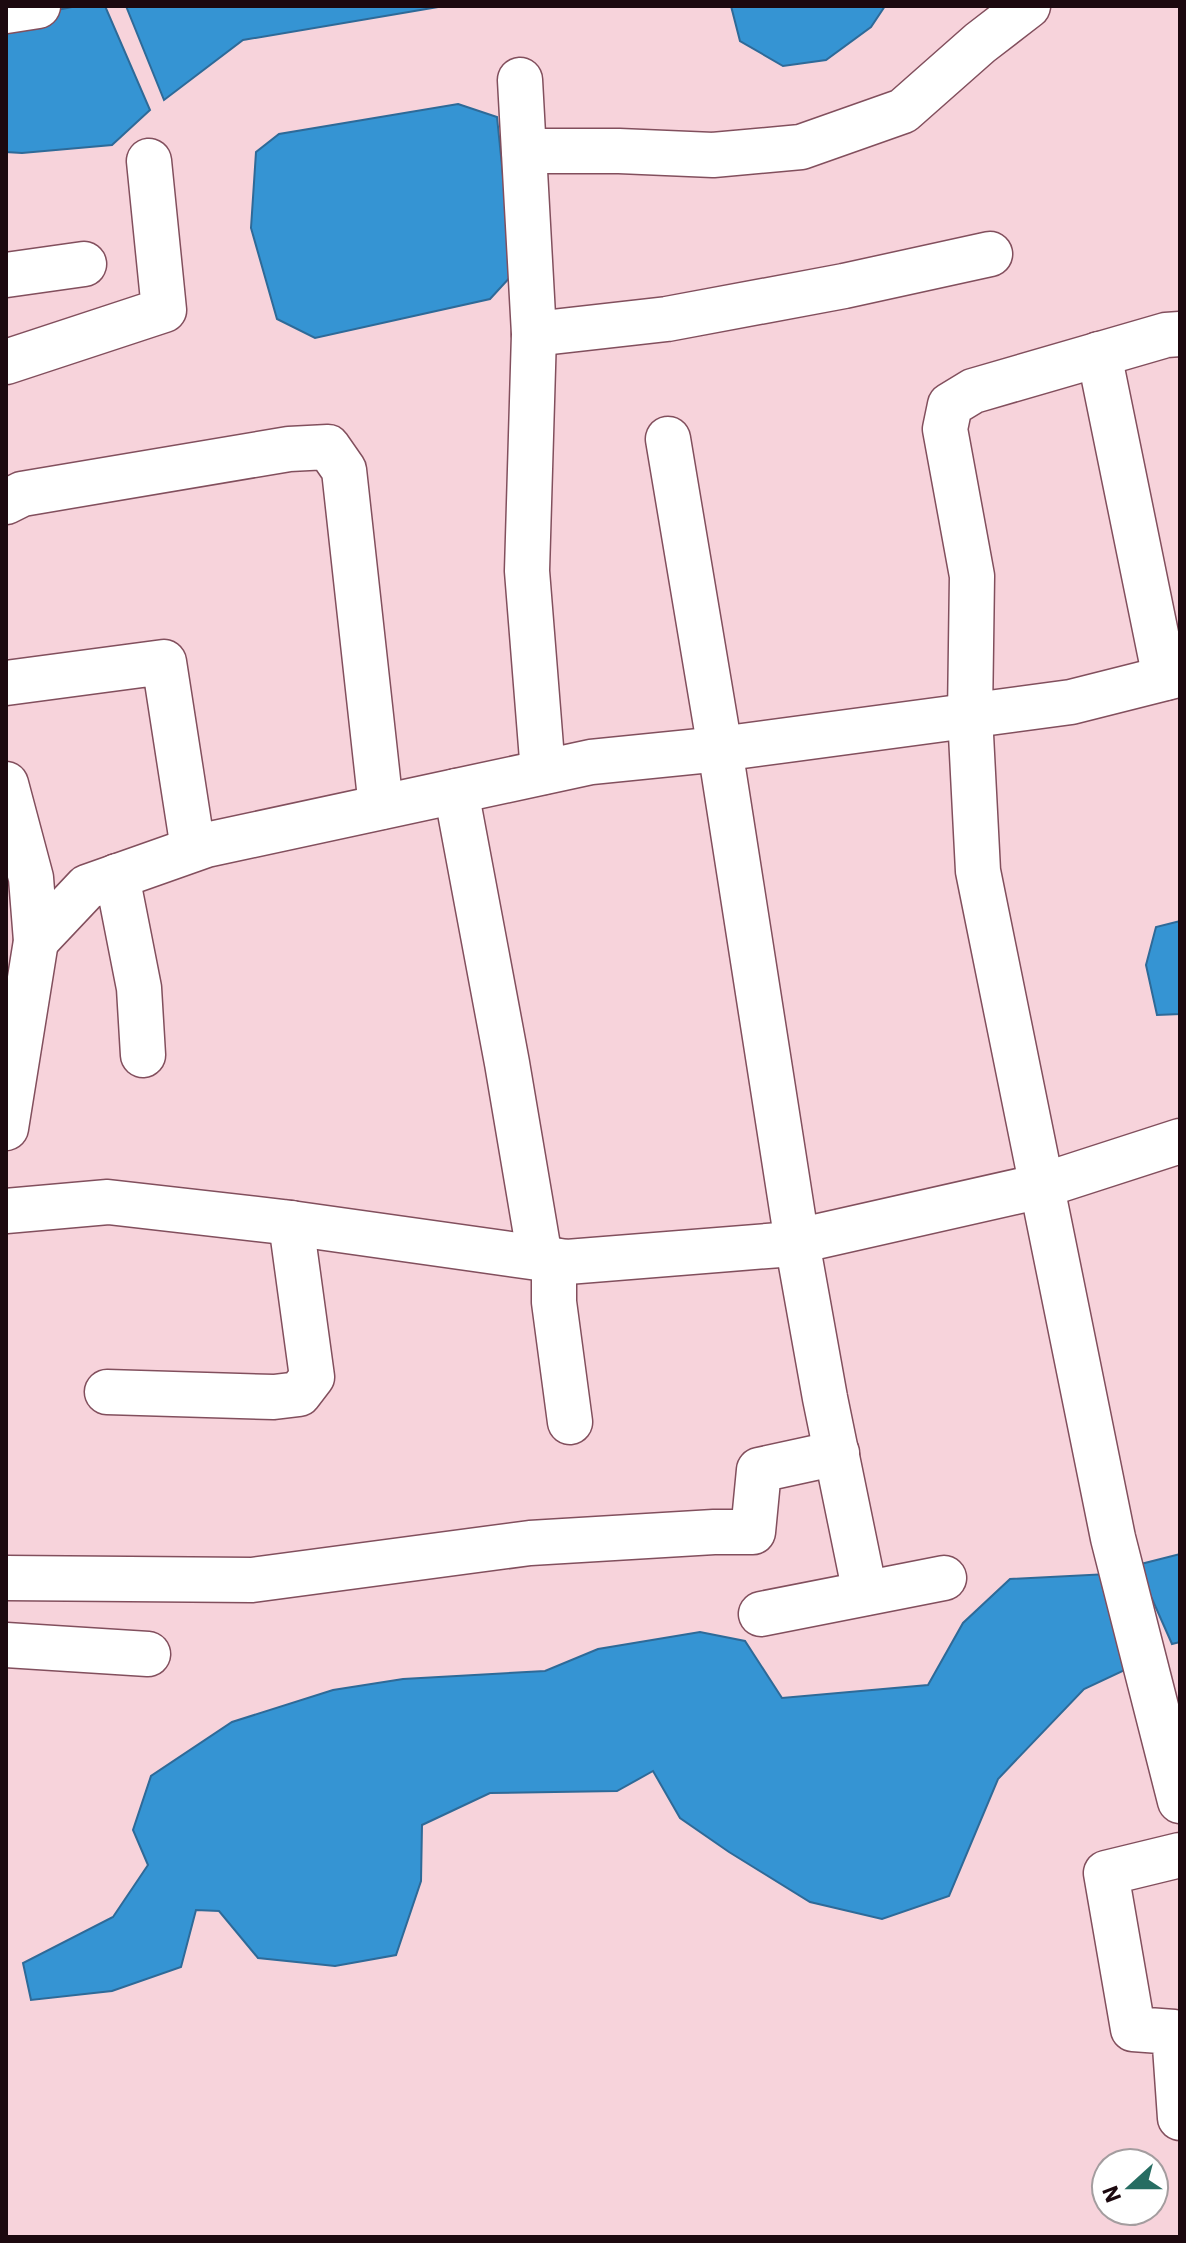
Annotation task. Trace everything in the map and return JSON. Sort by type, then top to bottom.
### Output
[{"type":"street","points":[[6,11],[38,6]]},
{"type":"street","points":[[524,151],[713,155],[801,147],[903,111],[980,43],[1028,6]]},
{"type":"street","points":[[520,80],[534,334],[527,571],[543,772]]},
{"type":"street","points":[[6,362],[164,310],[149,161]]},
{"type":"street","points":[[534,334],[667,319],[844,286],[990,254]]},
{"type":"street","points":[[6,275],[84,264]]},
{"type":"street","points":[[1180,334],[1166,335],[973,391],[950,405],[945,429],[972,576],[970,715],[978,871],[1113,1538],[1180,1801]]},
{"type":"street","points":[[36,941],[87,887],[206,845],[591,762],[720,749],[1071,702],[1173,675],[1099,354]]},
{"type":"street","points":[[668,439],[797,1242],[865,1593]]},
{"type":"street","points":[[6,502],[22,494],[289,449],[328,447],[344,470],[381,807]]},
{"type":"street","points":[[6,683],[164,662],[193,849]]},
{"type":"street","points":[[6,784],[14,844],[31,878],[36,941],[6,1128]]},
{"type":"street","points":[[456,791],[547,1259],[570,1422]]},
{"type":"street","points":[[117,876],[139,988],[143,1055]]},
{"type":"street","points":[[6,1211],[108,1202],[291,1223],[567,1262],[797,1242],[1041,1186],[1180,1141]]},
{"type":"street","points":[[107,1392],[274,1397],[299,1394],[312,1377],[291,1223]]},
{"type":"street","points":[[6,1578],[252,1580],[530,1543],[753,1532],[759,1470],[837,1453]]},
{"type":"street","points":[[761,1614],[944,1578]]},
{"type":"street","points":[[6,1645],[148,1654]]},
{"type":"street","points":[[1179,2093],[1174,2032],[1133,2029],[1106,1873],[1180,1855]]},
{"type":"water","points":[[77,6],[105,6],[150,110],[112,145],[6,152],[6,20]]},
{"type":"water","points":[[126,6],[444,6],[243,40],[164,100]]},
{"type":"water","points":[[731,6],[885,6],[871,27],[826,60],[783,66],[740,41]]},
{"type":"water","points":[[458,104],[497,117],[513,274],[490,299],[315,338],[277,319],[251,228],[256,152],[279,134]]},
{"type":"water","points":[[1180,921],[1180,1014],[1157,1015],[1146,965],[1156,927]]},
{"type":"water","points":[[1180,1554],[1180,1642],[1172,1644],[1137,1565]]},
{"type":"water","points":[[1108,1574],[1127,1669],[1084,1689],[998,1779],[949,1896],[882,1919],[810,1902],[680,1818],[653,1771],[617,1791],[490,1793],[422,1825],[421,1881],[396,1955],[335,1966],[258,1958],[219,1911],[196,1910],[181,1967],[112,1991],[31,2000],[23,1963],[113,1917],[148,1865],[133,1830],[151,1776],[232,1722],[333,1690],[403,1679],[545,1671],[598,1649],[700,1632],[745,1641],[782,1698],[928,1685],[963,1623],[1010,1579]]}]
